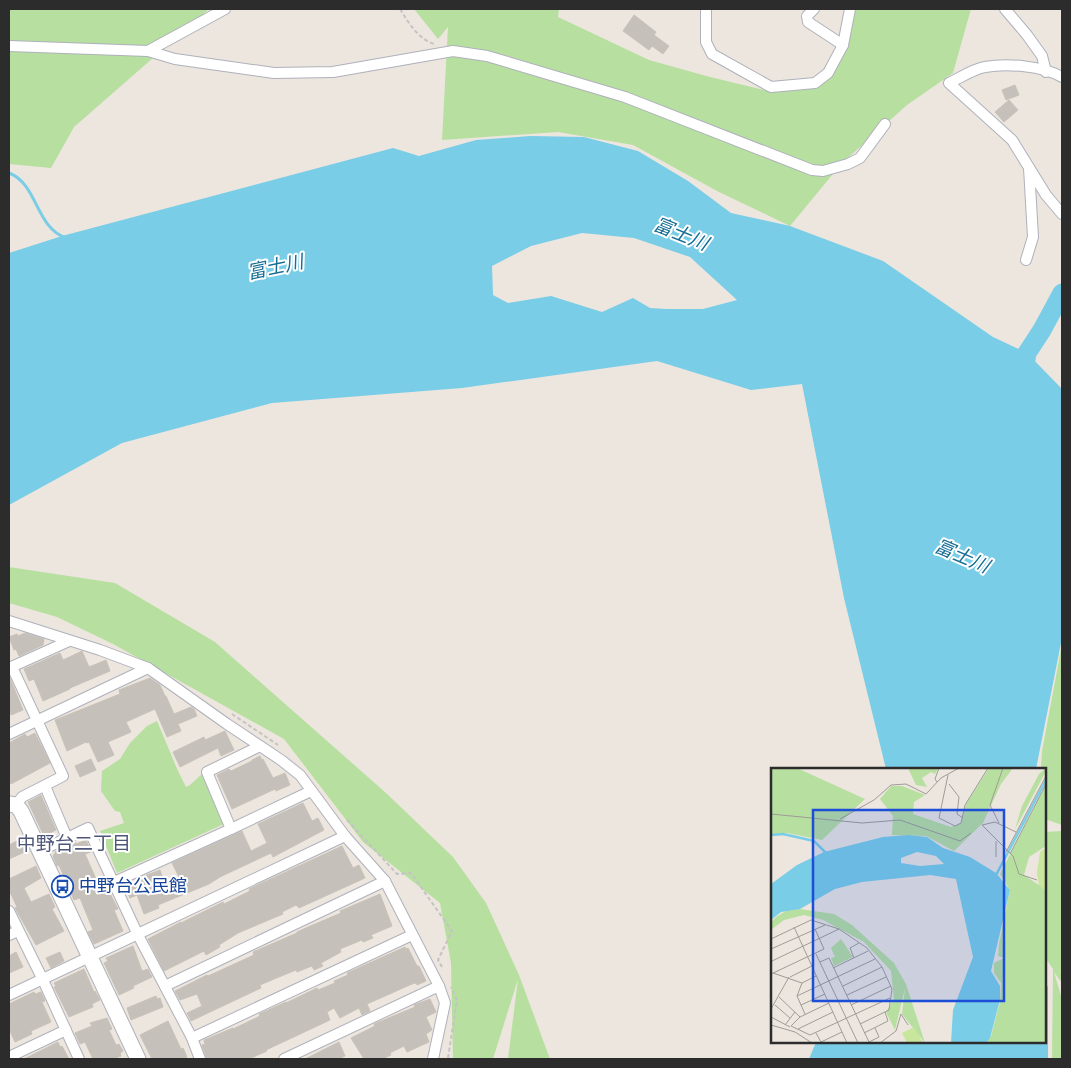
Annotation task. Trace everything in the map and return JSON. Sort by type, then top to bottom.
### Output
[{"type":"street","points":[[148,51],[225,9]]},
{"type":"street","points":[[706,9],[706,42],[712,54],[771,87],[815,83],[828,73],[843,45],[850,9]]},
{"type":"street","points":[[814,9],[807,16],[808,22],[843,45]]},
{"type":"street","points":[[1005,9],[1028,35],[1042,56],[1046,72]]},
{"type":"street","points":[[9,46],[148,51],[175,59],[274,73],[333,72],[452,51],[488,56],[625,97],[812,170],[823,172],[860,158],[885,124]]},
{"type":"street","points":[[1062,77],[1022,66],[984,67],[948,83],[1012,140],[1046,195],[1062,214]]},
{"type":"street","points":[[1026,260],[1033,237],[1029,167]]},
{"type":"street","points":[[9,620],[148,668],[300,775],[346,836],[385,880],[439,986],[445,1003],[434,1057],[423,1059]]},
{"type":"street","points":[[69,641],[10,668],[38,720],[63,776],[12,804],[21,811],[138,1059]]},
{"type":"street","points":[[9,734],[148,668]]},
{"type":"street","points":[[231,829],[207,772],[260,746]]},
{"type":"street","points":[[45,786],[67,838]]},
{"type":"street","points":[[112,883],[311,791]]},
{"type":"street","points":[[40,850],[88,828],[112,883],[192,1038],[200,1059]]},
{"type":"street","points":[[9,995],[346,836]]},
{"type":"street","points":[[165,986],[385,880]]},
{"type":"street","points":[[9,911],[14,933],[43,980],[79,1059]]},
{"type":"street","points":[[192,1038],[412,935]]},
{"type":"street","points":[[284,1059],[439,986]]},
{"type":"street","points":[[9,1057],[66,1030]]},
{"type":"path","points":[[400,9],[411,28],[428,42],[452,51]]},
{"type":"green space","points":[[9,9],[209,9],[74,127],[51,168],[9,164]]},
{"type":"green space","points":[[414,9],[559,9],[558,17],[649,60],[772,92],[831,72],[853,9],[971,9],[953,73],[907,105],[842,163],[790,226],[717,191],[633,145],[558,132],[442,140],[448,27],[438,39]]},
{"type":"green space","points":[[9,567],[115,583],[215,642],[386,793],[453,857],[486,903],[519,975],[550,1059],[508,1059],[518,979],[493,1059],[453,1059],[451,963],[440,903],[363,842],[284,739],[113,644],[57,617],[9,603]]},
{"type":"green space","points":[[1062,644],[1062,825],[1046,819],[1046,768],[1041,768],[1042,751]]},
{"type":"green space","points":[[157,721],[186,787],[203,773],[224,824],[117,873],[100,831],[124,823],[120,812],[115,811],[101,791],[102,771],[120,759],[130,743],[147,726]]},
{"type":"green space","points":[[1062,831],[1062,983],[1054,972],[1062,999],[1062,1059],[1052,1059],[1053,969],[1046,958],[1046,832]]},
{"type":"water","name":"富士川","points":[[530,136],[584,137],[638,151],[688,181],[731,213],[790,226],[883,261],[993,337],[1027,353],[1062,389],[1062,638],[1036,768],[886,768],[844,598],[802,384],[751,390],[657,361],[462,388],[272,403],[122,443],[9,505],[9,253],[62,236],[393,148],[419,156],[476,140]],"holes":[[[582,233],[634,238],[690,257],[737,300],[703,309],[666,309],[650,308],[633,298],[602,312],[551,296],[508,303],[493,295],[492,266],[531,246]]]},
{"type":"water","points":[[1046,984],[1048,987],[1048,1059],[809,1059],[816,1043],[1046,1043]]},
{"type":"building","points":[[634,15],[656,32],[654,35],[669,46],[663,54],[652,46],[649,50],[623,31]]},
{"type":"building","points":[[1015,85],[1019,95],[1006,100],[1002,90]]},
{"type":"building","points":[[1009,100],[1018,110],[1004,122],[995,112]]},
{"type":"building","points":[[25,633],[44,639],[43,645],[19,656],[16,649],[14,650],[9,637]]},
{"type":"building","points":[[82,651],[89,667],[106,660],[110,671],[43,701],[34,679],[29,681],[24,669],[60,653],[63,660]]},
{"type":"building","points":[[9,676],[23,710],[11,715],[9,709]]},
{"type":"building","points":[[150,678],[160,685],[174,714],[191,707],[197,716],[178,724],[181,731],[167,737],[155,709],[126,722],[131,732],[108,742],[114,755],[98,762],[89,742],[67,751],[55,720],[120,694],[119,690]]},
{"type":"building","points":[[225,731],[234,750],[221,756],[218,748],[180,767],[173,752],[204,737],[205,740]]},
{"type":"building","points":[[35,733],[50,763],[11,784],[9,778],[9,743],[25,734],[27,737]]},
{"type":"building","points":[[260,756],[273,778],[285,773],[290,785],[276,791],[275,789],[232,809],[217,775],[229,769],[231,771]]},
{"type":"building","points":[[91,759],[96,770],[80,777],[75,766]]},
{"type":"building","points":[[41,795],[56,830],[44,836],[28,802]]},
{"type":"building","points":[[303,803],[312,821],[318,818],[324,830],[273,857],[271,853],[209,884],[158,905],[159,908],[144,914],[137,895],[130,898],[125,886],[160,870],[166,888],[182,883],[172,863],[242,831],[251,851],[267,843],[258,824]]},
{"type":"building","points":[[23,838],[29,850],[9,859],[9,845]]},
{"type":"building","points":[[86,840],[91,852],[85,854],[96,879],[103,876],[118,909],[114,910],[123,931],[94,944],[88,932],[93,930],[80,898],[74,900],[59,865],[57,866],[53,856],[56,851],[75,842],[76,844]]},
{"type":"building","points":[[342,846],[353,868],[359,865],[365,878],[299,908],[296,905],[282,912],[283,914],[238,933],[206,955],[204,951],[164,971],[148,939]]},
{"type":"building","points":[[36,866],[41,878],[24,888],[31,902],[49,894],[55,907],[52,909],[64,931],[36,945],[15,908],[17,907],[9,890],[9,879]]},
{"type":"building","points":[[380,894],[392,926],[371,935],[373,938],[363,942],[362,940],[340,949],[341,952],[321,963],[323,966],[314,970],[312,966],[297,972],[296,970],[274,979],[260,985],[261,988],[191,1021],[187,1013],[202,1006],[197,994],[180,1000],[175,991],[254,955],[253,952]]},
{"type":"building","points":[[133,946],[142,971],[148,969],[152,977],[119,995],[104,963],[108,961],[106,958]]},
{"type":"building","points":[[405,947],[406,949],[408,948],[426,981],[417,985],[416,983],[412,984],[367,1004],[370,1011],[362,1015],[359,1008],[340,1018],[334,1008],[327,1012],[330,1020],[249,1059],[207,1059],[202,1045],[205,1044],[204,1040],[233,1029],[260,1016],[259,1014],[317,988],[318,990],[335,983],[334,981],[348,975],[347,973]]},
{"type":"building","points":[[16,952],[23,967],[9,973],[9,956]]},
{"type":"building","points":[[60,952],[64,961],[51,968],[46,958]]},
{"type":"building","points":[[84,969],[94,992],[100,1000],[92,1004],[93,1007],[69,1017],[54,987],[56,986],[54,983]]},
{"type":"building","points":[[34,992],[35,994],[41,992],[45,1001],[42,1002],[51,1022],[31,1031],[32,1034],[15,1042],[9,1029],[9,1004]]},
{"type":"building","points":[[156,996],[157,999],[160,998],[163,1007],[131,1020],[127,1008]]},
{"type":"building","points":[[430,999],[436,1012],[426,1017],[432,1030],[426,1034],[429,1042],[407,1052],[404,1046],[382,1059],[364,1059],[351,1038],[375,1026],[374,1024]]},
{"type":"building","points":[[107,1018],[112,1029],[109,1030],[116,1045],[119,1044],[123,1051],[120,1053],[121,1056],[113,1059],[93,1059],[85,1042],[80,1044],[75,1033],[92,1026],[90,1023]]},
{"type":"building","points":[[168,1021],[181,1049],[183,1048],[187,1057],[182,1059],[152,1059],[140,1035]]},
{"type":"building","points":[[58,1042],[69,1059],[24,1059]]},
{"type":"building","points":[[339,1042],[345,1056],[338,1059],[305,1059]]},
{"type":"waterway","points":[[9,173],[19,178],[26,186],[48,225],[66,238]]},
{"type":"waterway","points":[[1025,376],[1027,353],[1062,293]]},
{"type":"place","name":"中野台公民館","points":[[63,886]]},
{"type":"district","name":"中野台二丁目","points":[[74,843]]}]
